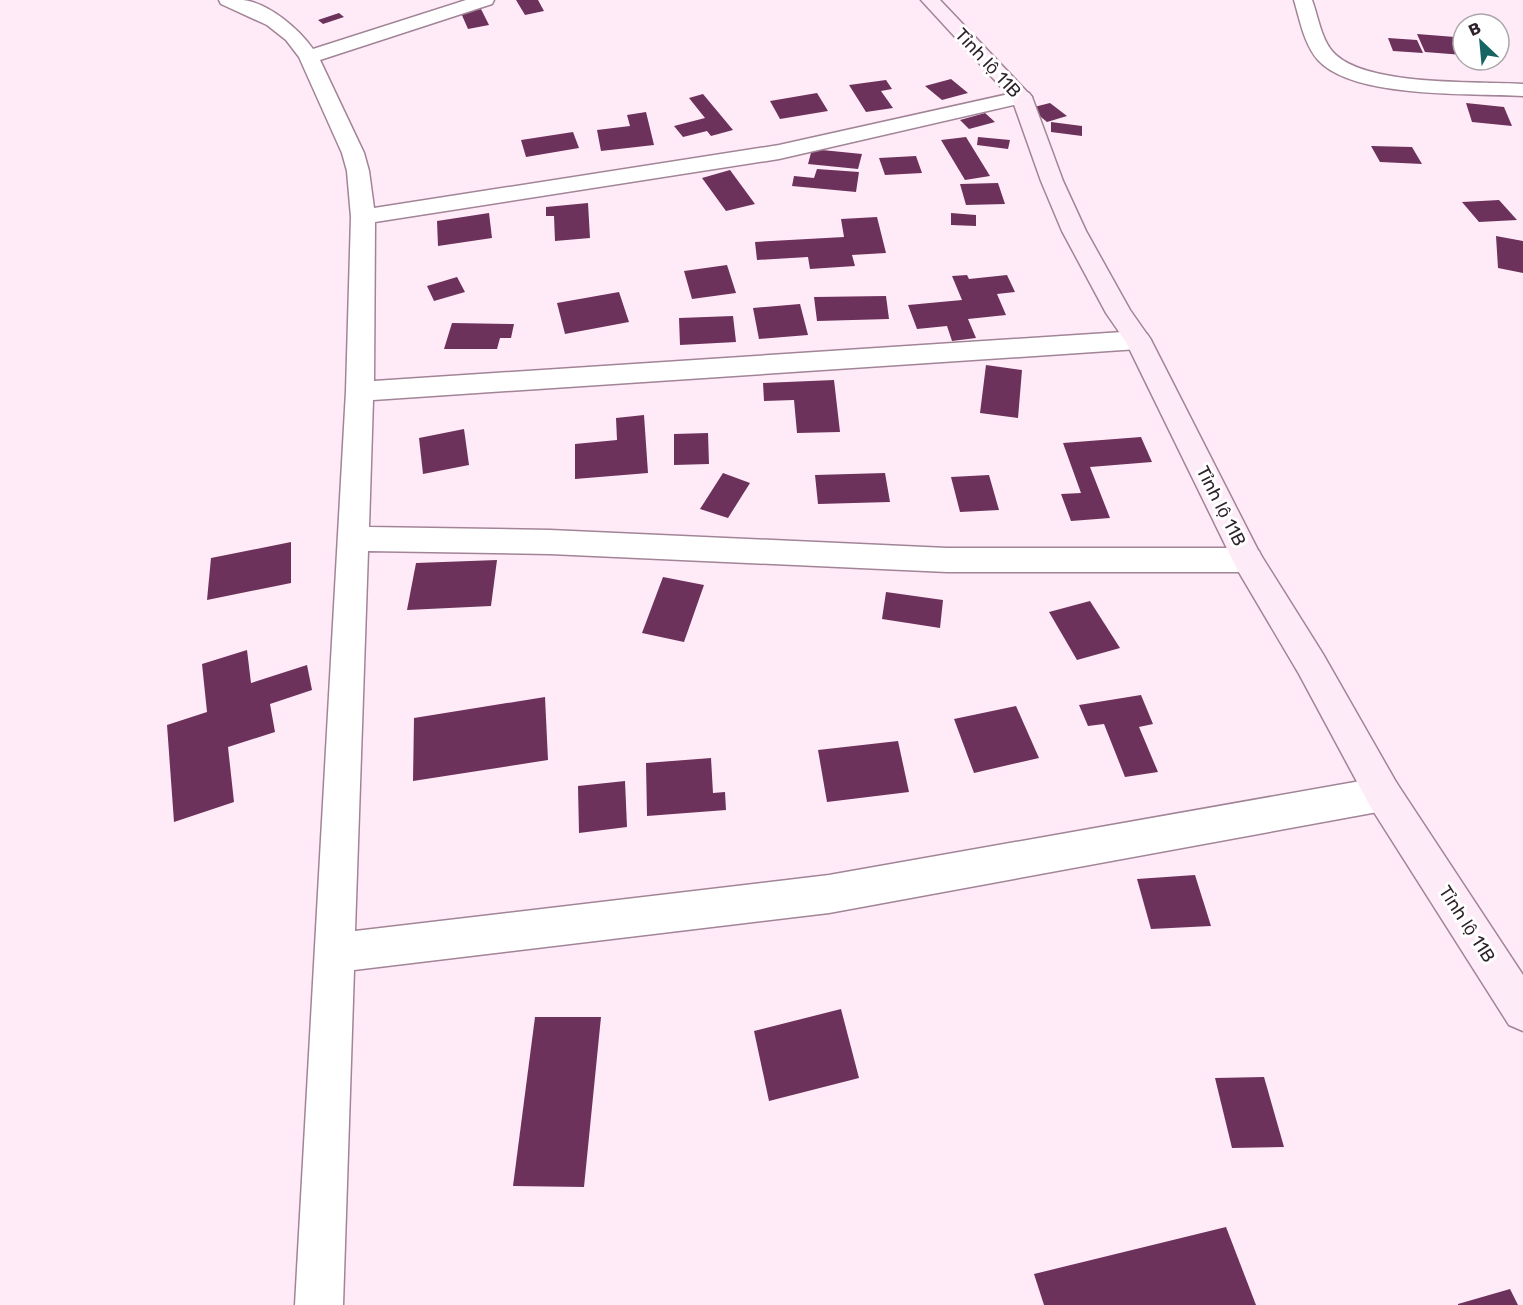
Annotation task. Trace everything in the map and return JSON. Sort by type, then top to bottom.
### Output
[{"type":"main road","name":"Tỉnh lộ 11B","points":[[930,0],[1022,97],[1052,181],[1074,231],[1119,313],[1138,340],[1248,560],[1311,664],[1383,794],[1523,1011]]},
{"type":"street","points":[[228,0],[282,25],[300,43],[309,57],[353,153],[358,171],[363,217],[360,391],[319,1305]]},
{"type":"street","points":[[309,57],[485,0]]},
{"type":"street","points":[[1303,0],[1324,54],[1347,72],[1383,82],[1523,90]]},
{"type":"street","points":[[363,217],[779,152],[1022,97]]},
{"type":"street","points":[[360,391],[1138,340]]},
{"type":"street","points":[[354,539],[550,542],[947,560],[1248,560]]},
{"type":"street","points":[[334,953],[829,894],[1383,794]]},
{"type":"building","points":[[516,0],[538,0],[544,11],[525,15]]},
{"type":"building","points":[[481,9],[489,25],[468,29],[461,13]]},
{"type":"building","points":[[339,13],[344,17],[323,24],[318,20]]},
{"type":"building","points":[[1417,34],[1451,37],[1451,54],[1425,52]]},
{"type":"building","points":[[1388,38],[1417,40],[1423,53],[1393,51]]},
{"type":"building","points":[[951,79],[968,93],[942,100],[925,86]]},
{"type":"building","points":[[886,80],[892,89],[881,91],[893,108],[866,112],[849,85]]},
{"type":"building","points":[[817,93],[828,111],[780,119],[770,101]]},
{"type":"building","points":[[703,94],[733,130],[711,136],[707,131],[683,137],[674,126],[705,118],[689,98]]},
{"type":"building","points":[[1050,103],[1067,116],[1047,122],[1030,108]]},
{"type":"building","points":[[1466,103],[1504,107],[1512,126],[1472,122]]},
{"type":"building","points":[[646,112],[654,145],[601,151],[597,130],[630,126],[627,115]]},
{"type":"building","points":[[985,113],[995,122],[969,129],[960,120]]},
{"type":"building","points":[[1051,122],[1082,126],[1082,136],[1051,132]]},
{"type":"building","points":[[573,132],[579,148],[526,157],[521,140]]},
{"type":"building","points":[[966,137],[990,176],[965,180],[941,140]]},
{"type":"building","points":[[978,137],[1010,140],[1008,149],[977,145]]},
{"type":"building","points":[[1371,146],[1412,147],[1422,164],[1380,162]]},
{"type":"building","points":[[812,149],[862,154],[858,169],[808,164]]},
{"type":"building","points":[[916,156],[922,173],[885,175],[879,158]]},
{"type":"building","points":[[817,169],[859,172],[856,192],[792,186],[794,176],[814,178]]},
{"type":"building","points":[[730,170],[755,204],[726,211],[702,178]]},
{"type":"building","points":[[998,183],[1005,204],[966,205],[960,184]]},
{"type":"building","points":[[1499,200],[1517,220],[1479,222],[1462,202]]},
{"type":"building","points":[[588,203],[590,238],[555,241],[554,216],[546,216],[546,207]]},
{"type":"building","points":[[489,213],[492,238],[438,246],[437,221]]},
{"type":"building","points":[[951,213],[976,215],[976,226],[951,225]]},
{"type":"building","points":[[877,217],[886,253],[852,255],[855,266],[810,269],[808,257],[757,260],[755,242],[844,237],[841,219]]},
{"type":"building","points":[[1496,236],[1523,241],[1523,273],[1498,268]]},
{"type":"building","points":[[727,265],[736,293],[692,299],[684,271]]},
{"type":"building","points":[[967,275],[969,279],[1007,275],[1015,292],[997,294],[1006,315],[968,319],[976,338],[952,341],[947,326],[917,329],[908,305],[962,300],[952,276]]},
{"type":"building","points":[[457,277],[465,292],[434,301],[427,286]]},
{"type":"building","points":[[619,292],[629,322],[565,334],[557,303]]},
{"type":"building","points":[[886,296],[889,319],[817,321],[814,297]]},
{"type":"building","points":[[800,304],[808,335],[759,339],[753,308]]},
{"type":"building","points":[[733,316],[736,342],[680,345],[679,318]]},
{"type":"building","points":[[452,323],[514,324],[511,338],[500,338],[497,349],[444,349]]},
{"type":"building","points":[[986,365],[1022,370],[1018,418],[980,413]]},
{"type":"building","points":[[834,380],[840,432],[797,433],[794,400],[764,401],[763,383]]},
{"type":"building","points":[[644,415],[648,473],[575,479],[575,444],[617,440],[616,418]]},
{"type":"building","points":[[464,429],[469,465],[423,474],[419,438]]},
{"type":"building","points":[[708,433],[709,464],[674,465],[674,434]]},
{"type":"building","points":[[1141,437],[1152,462],[1090,467],[1110,518],[1071,521],[1061,494],[1081,493],[1063,443]]},
{"type":"building","points":[[723,473],[750,483],[728,518],[700,509]]},
{"type":"building","points":[[885,473],[890,502],[818,504],[815,475]]},
{"type":"building","points":[[989,475],[999,510],[960,512],[951,477]]},
{"type":"building","points":[[291,542],[291,583],[207,600],[211,558]]},
{"type":"building","points":[[497,560],[491,606],[407,610],[416,563]]},
{"type":"building","points":[[663,577],[704,585],[684,642],[642,633]]},
{"type":"building","points":[[886,592],[943,600],[940,628],[882,619]]},
{"type":"building","points":[[1090,601],[1120,648],[1077,660],[1049,612]]},
{"type":"building","points":[[247,650],[251,683],[307,665],[312,690],[270,704],[275,732],[228,747],[234,802],[174,822],[167,725],[207,712],[202,664]]},
{"type":"building","points":[[1141,695],[1153,724],[1139,727],[1158,772],[1125,777],[1104,724],[1088,726],[1079,705]]},
{"type":"building","points":[[545,697],[548,760],[413,781],[414,718]]},
{"type":"building","points":[[1016,706],[1039,758],[974,773],[954,719]]},
{"type":"building","points":[[898,741],[909,792],[827,802],[818,750]]},
{"type":"building","points":[[711,758],[713,793],[725,792],[726,810],[647,816],[646,763]]},
{"type":"building","points":[[625,781],[627,827],[579,833],[578,786]]},
{"type":"building","points":[[1195,875],[1211,926],[1151,929],[1137,879]]},
{"type":"building","points":[[841,1009],[859,1078],[769,1101],[754,1031]]},
{"type":"building","points":[[535,1017],[601,1017],[584,1187],[513,1186]]},
{"type":"building","points":[[1264,1077],[1284,1147],[1232,1148],[1215,1078]]},
{"type":"building","points":[[1226,1227],[1256,1305],[1044,1305],[1034,1274]]},
{"type":"building","points":[[1510,1289],[1518,1305],[1458,1305],[1458,1304]]}]
